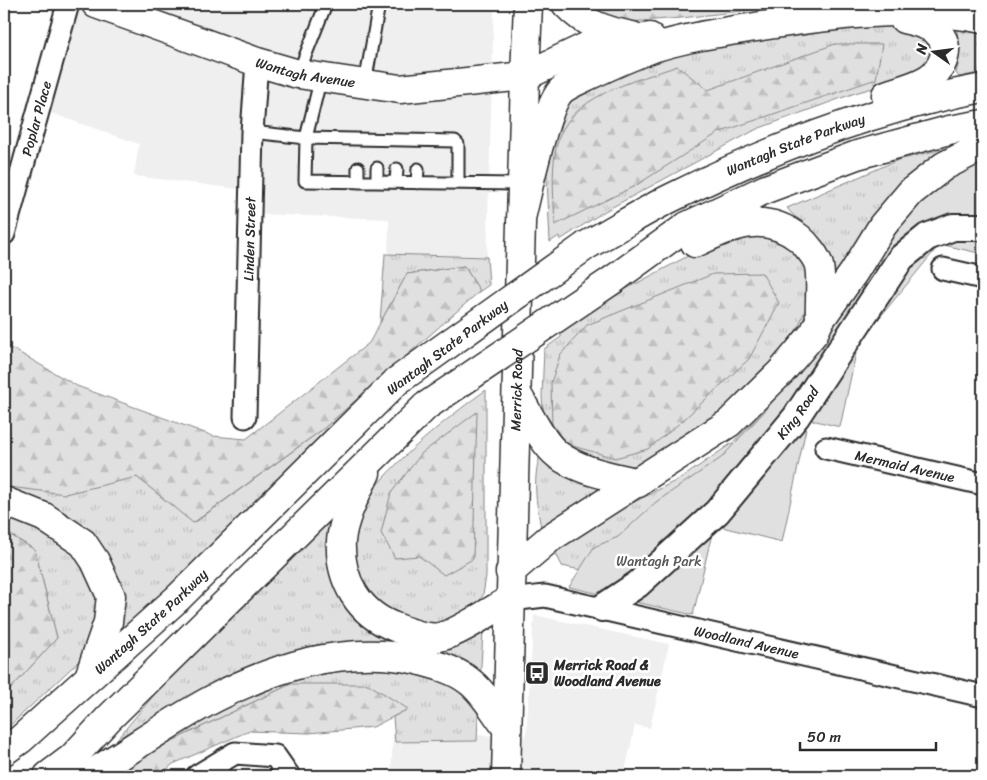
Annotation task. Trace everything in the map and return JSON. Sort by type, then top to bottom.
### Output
[{"type":"main road","name":"Wantagh Avenue","points":[[96,4],[138,11],[257,62],[309,76],[400,89],[525,76],[586,47],[646,38]]},
{"type":"main road","name":"Merrick Road","points":[[506,776],[510,572],[528,4]]},
{"type":"main road","points":[[566,4],[577,15],[607,32],[646,38],[711,34],[826,18],[886,14],[936,14],[983,19]]},
{"type":"main road","points":[[707,181],[867,102],[927,79],[942,64],[946,51],[944,39],[936,31],[923,24],[886,14]]},
{"type":"main road","points":[[522,214],[536,155],[552,106],[562,90],[614,63],[646,51],[711,34]]},
{"type":"main road","name":"Wantagh State Parkway","points":[[4,752],[21,740],[89,676],[179,597],[397,381],[587,246],[671,198],[759,156],[848,122],[941,96],[983,88]]},
{"type":"main road","points":[[48,776],[72,758],[108,719],[315,513],[372,461],[426,406],[614,279],[687,226],[766,188],[857,155],[949,130],[983,124]]},
{"type":"main road","points":[[510,572],[550,538],[729,423],[781,372],[814,333],[820,320],[854,272],[883,225],[911,192],[944,166],[983,146]]},
{"type":"main road","points":[[614,279],[729,228],[760,221],[785,227],[804,243],[819,265],[820,320]]},
{"type":"main road","points":[[517,394],[539,430],[557,454],[584,468],[638,483]]},
{"type":"main road","points":[[372,461],[351,505],[341,540],[342,569],[355,597],[368,613],[380,622],[414,634],[442,637],[510,600]]},
{"type":"main road","points":[[4,501],[44,517],[83,543],[95,561],[110,596],[108,622],[89,676]]},
{"type":"main road","points":[[88,776],[224,691],[274,671],[326,658],[368,654],[398,655],[443,667],[470,681],[507,728]]},
{"type":"street","name":"Poplar Place","points":[[4,234],[68,4]]},
{"type":"street","name":"Linden Street","points":[[244,417],[252,132],[257,62]]},
{"type":"street","name":"King Road","points":[[602,608],[638,584],[717,512],[796,417],[901,258],[927,237],[953,227],[983,227]]},
{"type":"street","points":[[943,269],[983,278]]},
{"type":"street","name":"Mermaid Avenue","points":[[826,448],[983,484]]},
{"type":"street","name":"Woodland Avenue","points":[[510,600],[545,596],[983,696]]},
{"type":"street","points":[[197,776],[236,753],[275,756],[289,776]]},
{"type":"lane","points":[[326,4],[309,76],[305,181],[523,184]]},
{"type":"lane","points":[[365,84],[379,4]]},
{"type":"lane","points":[[252,132],[358,145],[377,145],[398,139],[418,146],[455,140],[458,144],[458,183]]},
{"type":"lane","points":[[397,152],[398,139]]},
{"type":"lane","points":[[358,168],[358,182]]},
{"type":"lane","points":[[376,168],[376,182]]},
{"type":"lane","points":[[396,182],[397,169]]},
{"type":"lane","points":[[418,169],[418,182]]},
{"type":"shaded area","points":[[52,4],[494,4],[487,257],[388,258],[389,219],[256,214],[255,191],[134,176],[139,144],[42,110],[69,10]]},
{"type":"shaded area","points":[[534,615],[669,644],[650,728],[635,725],[624,776],[391,776],[393,732],[526,737]]},
{"type":"green space","points":[[581,4],[804,4],[681,18],[615,23]]},
{"type":"green space","points":[[957,25],[983,29],[983,72],[959,77],[956,73],[958,65]]},
{"type":"green space","points":[[875,26],[910,27],[925,33],[936,56],[918,75],[855,93],[757,129],[605,211],[560,240],[559,236],[550,242],[546,158],[570,96],[659,57],[812,31]]},
{"type":"green space","points":[[835,44],[882,44],[876,79],[718,133],[635,186],[555,225],[553,177],[556,148],[562,130],[573,115],[588,103],[604,93],[623,85],[677,66],[708,90]]},
{"type":"green space","points":[[971,142],[830,293],[821,245],[813,232],[787,208],[898,160]]},
{"type":"green space","name":"Wantagh Park","points":[[983,160],[983,254],[940,244],[858,344],[840,427],[808,419],[782,542],[714,525],[693,615],[569,587],[594,547],[618,537],[656,502],[721,458],[763,413],[805,363],[874,251],[920,199],[965,166]]},
{"type":"green space","points":[[731,233],[773,233],[807,262],[809,300],[799,326],[770,368],[721,414],[645,464],[609,469],[570,455],[544,423],[542,396],[544,349],[561,337],[561,331],[626,289]]},
{"type":"green space","points":[[385,254],[487,257],[489,285],[480,291],[464,266],[407,274],[380,323]]},
{"type":"green space","points":[[464,266],[480,291],[323,429],[193,523],[137,477],[65,494],[9,487],[4,483],[4,349],[13,349],[77,386],[213,436],[246,439],[369,343],[407,274]]},
{"type":"green space","points":[[762,273],[779,303],[749,359],[681,422],[648,449],[615,458],[569,445],[552,427],[551,383],[560,355],[587,325],[713,274]]},
{"type":"green space","points":[[376,381],[106,650],[111,573],[4,488],[4,483],[9,487],[137,477],[194,523],[323,429]]},
{"type":"green space","points":[[803,384],[614,577],[562,566],[553,547],[570,535],[683,477],[732,443],[791,385]]},
{"type":"green space","points":[[486,390],[486,576],[483,595],[473,613],[449,627],[399,622],[357,589],[348,534],[349,529],[357,512],[370,493],[388,473],[430,434]]},
{"type":"green space","points":[[477,412],[473,559],[444,575],[419,556],[395,558],[381,533],[391,493],[422,453]]},
{"type":"green space","points":[[541,453],[610,485],[553,523],[541,527],[536,500],[536,471]]},
{"type":"green space","points":[[341,508],[366,624],[483,632],[480,683],[337,648],[101,758],[185,658]]},
{"type":"green space","points":[[4,512],[35,524],[81,554],[101,596],[95,639],[78,662],[4,731],[4,696],[57,638],[35,550],[4,531]]},
{"type":"green space","points":[[4,531],[35,550],[57,638],[4,696]]},
{"type":"green space","points":[[369,660],[430,671],[471,696],[478,714],[477,741],[395,742],[393,717],[408,709],[291,684],[170,742],[112,776],[249,686]]},
{"type":"green space","points":[[291,684],[368,684],[408,709],[373,727],[309,733],[249,731],[173,764],[159,776],[112,776],[170,742]]},
{"type":"place","name":"Merrick Road & Woodland Avenue","points":[[537,673]]}]
